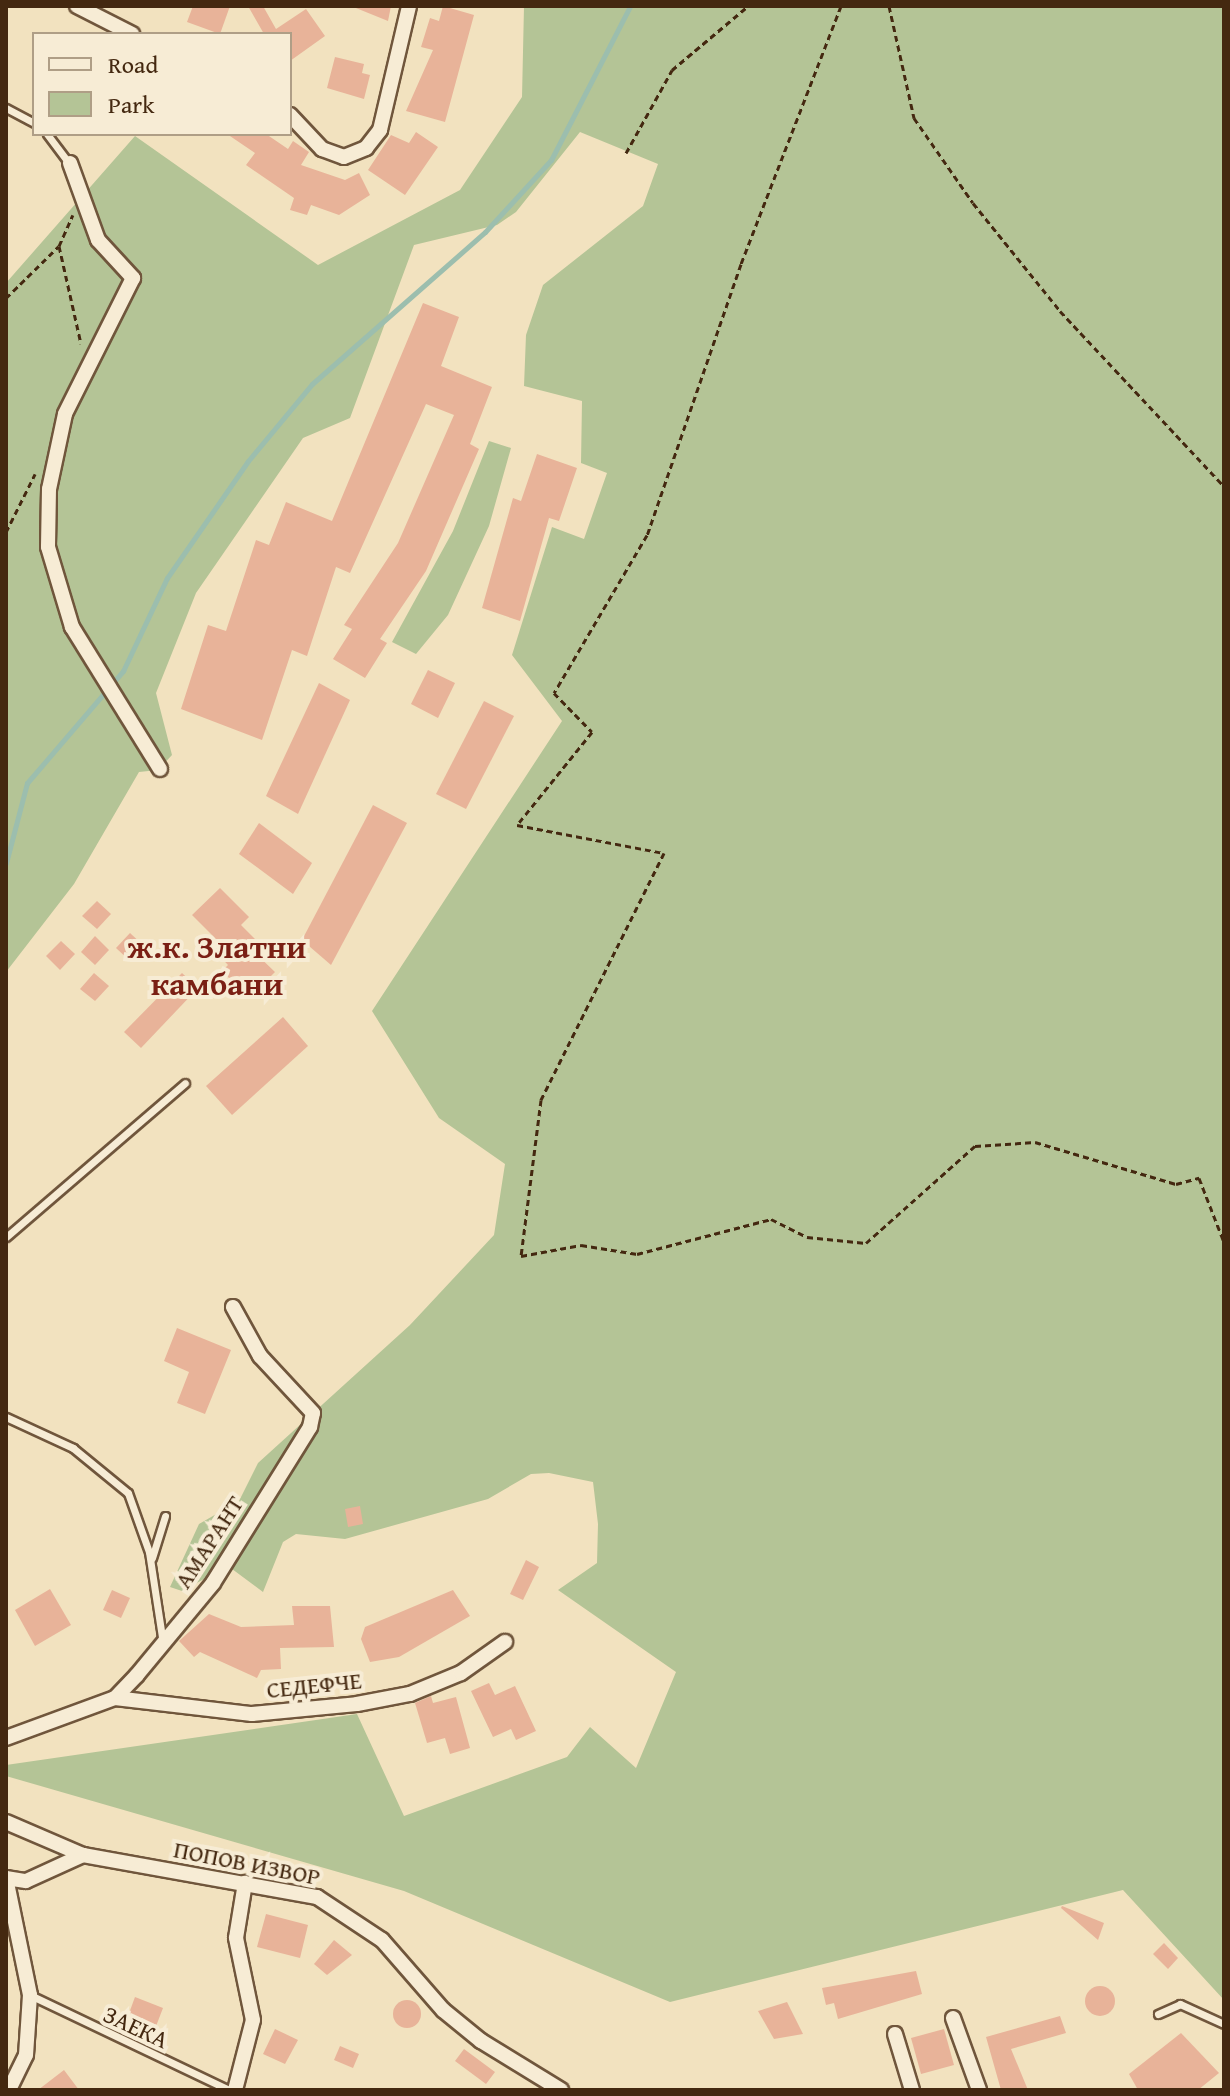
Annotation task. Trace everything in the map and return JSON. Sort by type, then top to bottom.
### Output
[{"type":"street","points":[[77,6],[128,32]]},
{"type":"street","points":[[292,117],[322,149],[344,157],[366,148],[380,130],[409,6]]},
{"type":"street","points":[[70,164],[98,240],[133,278],[65,414],[49,489],[48,547],[72,627],[160,769]]},
{"type":"street","name":"АМАРАНТ","points":[[6,1738],[115,1698],[213,1583],[313,1413],[260,1356],[233,1307]]},
{"type":"street","name":"СЕДЕФЧЕ","points":[[115,1698],[252,1714],[357,1704],[448,1678],[505,1642]]},
{"type":"street","points":[[6,1822],[83,1855]]},
{"type":"street","points":[[9,2090],[26,2055],[30,1995],[6,1878],[26,1881],[83,1855]]},
{"type":"street","name":"ПОПОВ ИЗВОР","points":[[83,1855],[245,1883],[337,1906],[382,1940],[443,2010],[561,2090]]},
{"type":"street","points":[[232,2090],[253,2020],[236,1938],[245,1883]]},
{"type":"street","points":[[953,2018],[979,2090]]},
{"type":"street","points":[[895,2034],[912,2090]]},
{"type":"lane","points":[[6,108],[32,122]]},
{"type":"lane","points":[[49,136],[70,164]]},
{"type":"lane","points":[[6,1237],[185,1083]]},
{"type":"lane","points":[[6,1417],[73,1448],[128,1493],[150,1564],[163,1643]]},
{"type":"lane","points":[[150,1564],[165,1516]]},
{"type":"lane","name":"ЗАЕКА","points":[[30,1995],[232,2090]]},
{"type":"lane","points":[[1158,2014],[1180,2004],[1224,2024]]},
{"type":"path","points":[[626,153],[672,70],[748,6]]},
{"type":"path","points":[[841,6],[741,264],[647,535],[554,693],[592,732],[517,825],[664,853],[541,1100],[521,1256],[581,1245],[637,1254],[771,1219],[807,1237],[866,1243],[975,1146],[1035,1142],[1176,1184],[1199,1178],[1224,1242]]},
{"type":"path","points":[[889,6],[914,118],[973,203],[1060,311],[1224,486]]},
{"type":"path","points":[[6,298],[59,246],[73,201]]},
{"type":"path","points":[[59,246],[82,346],[78,359]]},
{"type":"green space","points":[[524,6],[1224,6],[1224,2000],[1123,1890],[670,2002],[404,1891],[6,1776],[6,1765],[357,1714],[404,1816],[567,1757],[590,1727],[636,1768],[676,1672],[558,1590],[597,1563],[598,1524],[593,1482],[549,1473],[531,1474],[488,1499],[345,1539],[296,1534],[283,1542],[263,1592],[228,1566],[182,1591],[170,1587],[199,1524],[239,1501],[258,1463],[410,1325],[494,1235],[505,1164],[439,1118],[372,1011],[562,721],[512,655],[552,527],[584,539],[607,473],[581,463],[582,401],[524,386],[526,335],[543,285],[643,206],[658,164],[580,132],[516,212],[497,225],[414,245],[350,418],[303,438],[196,593],[156,693],[172,755],[158,770],[139,772],[74,884],[6,972],[6,283],[135,136],[318,265],[460,190],[522,97]]},
{"type":"green space","points":[[489,441],[511,448],[489,526],[448,615],[416,654],[392,642],[453,531]]},
{"type":"building","points":[[193,6],[230,6],[221,32],[187,22]]},
{"type":"building","points":[[248,6],[263,6],[276,29],[306,9],[325,36],[292,60],[292,32],[263,32]]},
{"type":"building","points":[[351,6],[391,6],[388,21]]},
{"type":"building","points":[[443,6],[474,15],[445,122],[406,111],[433,50],[421,47],[430,18],[439,21]]},
{"type":"building","points":[[335,57],[364,64],[362,73],[370,75],[364,99],[327,88]]},
{"type":"building","points":[[416,132],[438,147],[405,195],[368,170],[391,135],[409,143]]},
{"type":"building","points":[[230,136],[269,136],[288,149],[293,141],[309,152],[301,165],[345,180],[359,173],[370,195],[339,215],[311,205],[307,215],[290,210],[294,198],[246,165],[255,153]]},
{"type":"building","points":[[423,303],[459,317],[441,366],[492,387],[470,444],[479,449],[426,571],[380,639],[387,643],[365,678],[333,659],[352,629],[344,625],[398,543],[454,415],[426,404],[350,573],[336,567],[307,656],[292,650],[262,740],[181,709],[208,625],[226,631],[256,540],[269,545],[286,502],[332,521]]},
{"type":"building","points":[[537,454],[577,468],[559,521],[549,518],[520,621],[482,608],[513,498],[521,501]]},
{"type":"building","points":[[428,670],[455,683],[438,718],[411,704]]},
{"type":"building","points":[[319,683],[350,700],[298,814],[266,796]]},
{"type":"building","points":[[484,701],[514,716],[466,809],[436,794]]},
{"type":"building","points":[[373,805],[407,823],[331,965],[302,940]]},
{"type":"building","points":[[259,823],[312,863],[293,894],[239,854]]},
{"type":"building","points":[[220,888],[249,917],[241,925],[257,941],[250,948],[275,972],[249,998],[222,971],[228,965],[209,945],[216,939],[192,915]]},
{"type":"building","points":[[97,901],[111,914],[97,929],[82,916]]},
{"type":"building","points":[[130,933],[144,946],[130,961],[116,948]]},
{"type":"building","points":[[95,936],[109,950],[95,965],[81,952]]},
{"type":"building","points":[[61,941],[75,954],[60,970],[46,956]]},
{"type":"building","points":[[94,973],[109,986],[95,1001],[80,989]]},
{"type":"building","points":[[182,973],[198,988],[141,1048],[124,1032]]},
{"type":"building","points":[[283,1017],[308,1046],[232,1115],[206,1086]]},
{"type":"building","points":[[177,1328],[231,1350],[205,1414],[177,1403],[189,1372],[164,1361]]},
{"type":"building","points":[[360,1506],[363,1524],[348,1527],[345,1509]]},
{"type":"building","points":[[526,1560],[539,1567],[523,1600],[510,1594]]},
{"type":"building","points":[[50,1589],[71,1625],[35,1646],[15,1610]]},
{"type":"building","points":[[112,1590],[130,1598],[121,1618],[103,1610]]},
{"type":"building","points":[[453,1590],[470,1616],[399,1657],[370,1662],[361,1639],[365,1627]]},
{"type":"building","points":[[292,1606],[330,1606],[334,1647],[280,1648],[281,1669],[261,1670],[257,1678],[200,1652],[194,1657],[179,1641],[209,1614],[241,1627],[294,1625]]},
{"type":"building","points":[[489,1683],[495,1695],[515,1686],[536,1731],[516,1740],[511,1729],[493,1737],[471,1691]]},
{"type":"building","points":[[431,1696],[433,1703],[456,1697],[470,1748],[450,1754],[445,1738],[427,1743],[415,1703]]},
{"type":"building","points":[[1061,1908],[1104,1923],[1098,1940]]},
{"type":"building","points":[[266,1914],[308,1925],[300,1958],[257,1947]]},
{"type":"building","points":[[334,1940],[352,1955],[327,1975],[314,1964]]},
{"type":"building","points":[[1164,1943],[1178,1958],[1168,1969],[1153,1954]]},
{"type":"building","points":[[916,1971],[922,1994],[838,2019],[834,2003],[826,2005],[822,1988]]},
{"type":"building","points":[[1100,1986],[1111,1990],[1115,2001],[1111,2012],[1100,2016],[1089,2012],[1085,2001],[1089,1990]]},
{"type":"building","points":[[135,1997],[163,2008],[153,2034],[125,2024]]},
{"type":"building","points":[[407,2000],[417,2004],[421,2014],[417,2024],[407,2028],[397,2024],[393,2014],[397,2004]]},
{"type":"building","points":[[787,2002],[803,2034],[774,2039],[758,2011]]},
{"type":"building","points":[[1060,2016],[1066,2033],[1011,2049],[1028,2090],[1001,2090],[986,2037]]},
{"type":"building","points":[[275,2029],[298,2040],[285,2064],[263,2054]]},
{"type":"building","points":[[944,2029],[954,2065],[921,2074],[911,2038]]},
{"type":"building","points":[[1181,2033],[1219,2073],[1198,2090],[1138,2090],[1129,2074]]},
{"type":"building","points":[[340,2046],[359,2054],[353,2068],[334,2060]]},
{"type":"building","points":[[464,2049],[495,2072],[486,2084],[455,2061]]},
{"type":"building","points":[[64,2070],[79,2090],[38,2090]]},
{"type":"waterway","points":[[6,863],[27,783],[123,671],[167,578],[248,461],[312,384],[485,232],[551,160],[630,6]]},
{"type":"district","name":"ж.к. Златни камбани","points":[[217,966]]}]
